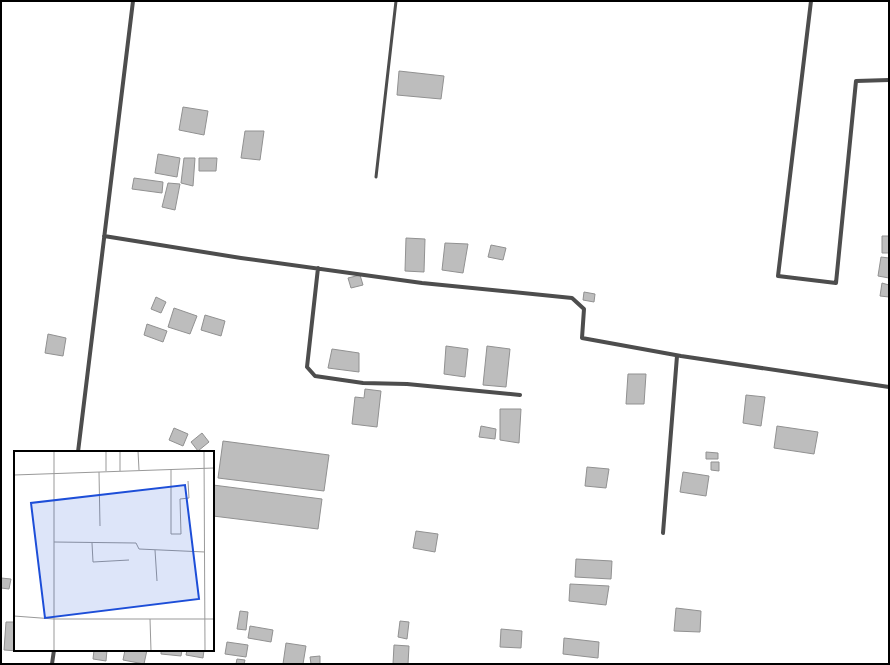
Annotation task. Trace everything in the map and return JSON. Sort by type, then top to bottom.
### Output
[{"type":"street","points":[[78,451],[133,1]]},
{"type":"street","points":[[811,1],[778,276],[836,283],[856,81],[889,80]]},
{"type":"street","points":[[104,236],[422,283],[572,298],[584,309],[582,338],[677,356],[889,387]]},
{"type":"street","points":[[318,268],[307,367],[315,376],[363,383],[407,384],[520,395]]},
{"type":"street","points":[[663,533],[677,356]]},
{"type":"street","points":[[52,664],[54,651]]},
{"type":"lane","points":[[376,177],[396,1]]},
{"type":"building","points":[[399,71],[444,76],[441,99],[397,95]]},
{"type":"building","points":[[183,107],[208,111],[204,135],[179,130]]},
{"type":"building","points":[[245,131],[264,131],[260,160],[241,158]]},
{"type":"building","points":[[158,154],[180,158],[177,177],[155,173]]},
{"type":"building","points":[[184,158],[195,158],[193,186],[181,183]]},
{"type":"building","points":[[199,158],[217,158],[216,171],[199,171]]},
{"type":"building","points":[[134,178],[163,182],[162,193],[132,189]]},
{"type":"building","points":[[168,183],[180,184],[175,210],[162,207]]},
{"type":"building","points":[[882,236],[889,236],[889,253],[882,253]]},
{"type":"building","points":[[406,238],[425,239],[424,272],[405,271]]},
{"type":"building","points":[[445,243],[468,244],[463,273],[442,270]]},
{"type":"building","points":[[491,245],[506,248],[503,260],[488,257]]},
{"type":"building","points":[[881,257],[889,258],[889,278],[878,276]]},
{"type":"building","points":[[360,275],[363,285],[351,288],[348,278]]},
{"type":"building","points":[[882,283],[889,285],[889,297],[880,296]]},
{"type":"building","points":[[584,292],[595,294],[594,302],[583,300]]},
{"type":"building","points":[[156,297],[166,302],[161,313],[151,309]]},
{"type":"building","points":[[174,308],[197,316],[190,334],[168,327]]},
{"type":"building","points":[[205,315],[225,321],[221,336],[201,330]]},
{"type":"building","points":[[147,324],[167,331],[163,342],[144,335]]},
{"type":"building","points":[[48,334],[66,338],[63,356],[45,353]]},
{"type":"building","points":[[446,346],[468,349],[465,377],[444,374]]},
{"type":"building","points":[[487,346],[510,349],[506,387],[483,385]]},
{"type":"building","points":[[332,349],[359,353],[359,372],[328,368]]},
{"type":"building","points":[[628,374],[646,374],[644,404],[626,404]]},
{"type":"building","points":[[365,389],[381,391],[377,427],[352,424],[355,397],[364,398]]},
{"type":"building","points":[[746,395],[765,397],[761,426],[743,423]]},
{"type":"building","points":[[500,409],[521,409],[519,443],[500,440]]},
{"type":"building","points":[[481,426],[496,429],[495,439],[479,437]]},
{"type":"building","points":[[777,426],[818,432],[814,454],[774,448]]},
{"type":"building","points":[[174,428],[188,434],[183,446],[169,440]]},
{"type":"building","points":[[202,433],[209,442],[198,451],[191,442]]},
{"type":"building","points":[[223,441],[329,455],[324,491],[218,478]]},
{"type":"building","points":[[706,452],[718,453],[718,459],[706,459]]},
{"type":"building","points":[[711,462],[719,462],[719,471],[711,470]]},
{"type":"building","points":[[587,467],[609,469],[606,488],[585,486]]},
{"type":"building","points":[[683,472],[709,476],[706,496],[680,492]]},
{"type":"building","points":[[214,485],[322,499],[318,529],[214,516]]},
{"type":"building","points":[[416,531],[438,534],[435,552],[413,548]]},
{"type":"building","points":[[576,559],[612,561],[611,579],[575,577]]},
{"type":"building","points":[[1,578],[11,579],[9,589],[1,588]]},
{"type":"building","points":[[570,584],[609,586],[606,605],[569,601]]},
{"type":"building","points":[[676,608],[701,611],[700,632],[674,631]]},
{"type":"building","points":[[240,611],[248,612],[246,630],[237,629]]},
{"type":"building","points":[[400,621],[409,622],[407,639],[398,637]]},
{"type":"building","points":[[6,622],[14,622],[14,651],[4,650]]},
{"type":"building","points":[[250,626],[273,630],[271,642],[248,638]]},
{"type":"building","points":[[501,629],[522,631],[521,648],[500,647]]},
{"type":"building","points":[[564,638],[599,642],[598,658],[563,654]]},
{"type":"building","points":[[227,642],[248,645],[246,657],[225,654]]},
{"type":"building","points":[[286,643],[306,646],[303,664],[283,664]]},
{"type":"building","points":[[394,645],[409,646],[408,664],[393,664]]},
{"type":"building","points":[[94,651],[107,651],[106,661],[93,659]]},
{"type":"building","points":[[125,651],[147,651],[144,664],[123,660]]},
{"type":"building","points":[[161,651],[182,651],[181,656],[161,654]]},
{"type":"building","points":[[187,651],[204,651],[203,658],[186,655]]},
{"type":"building","points":[[320,656],[320,664],[311,664],[310,657]]},
{"type":"building","points":[[237,659],[245,660],[244,664],[236,664]]}]
